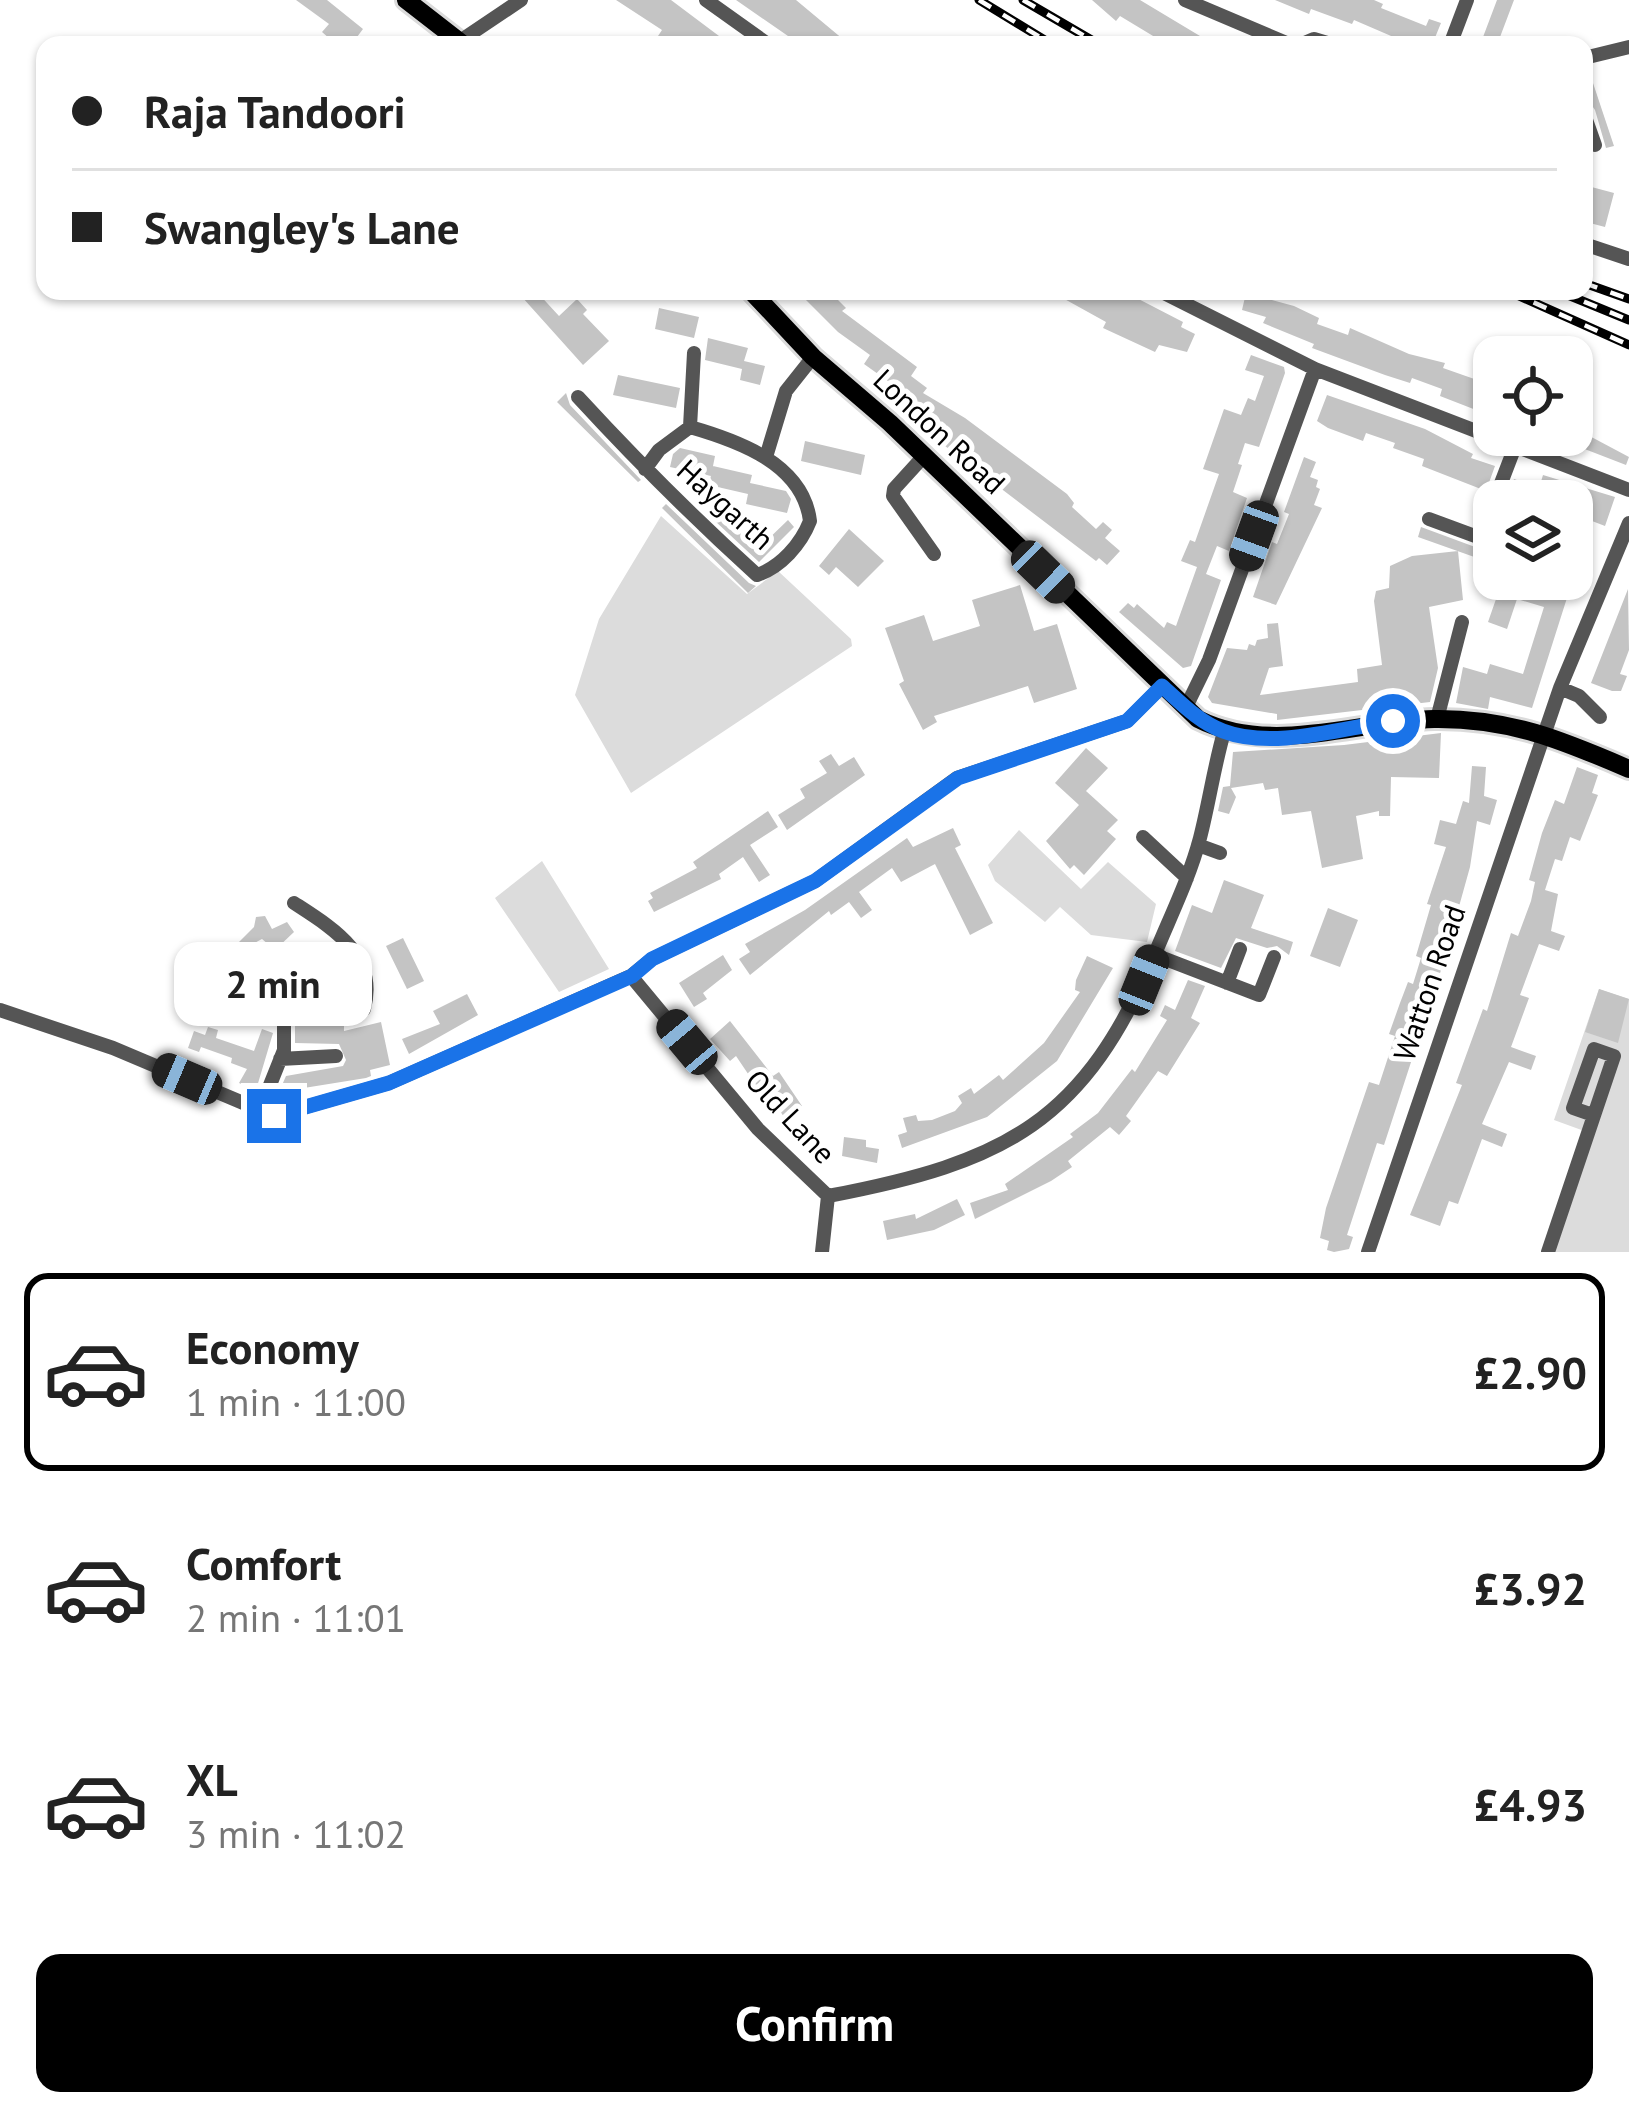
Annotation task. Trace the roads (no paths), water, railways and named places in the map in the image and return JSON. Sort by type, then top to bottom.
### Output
[{"type":"main road","points":[[406,0],[434,9],[456,36]]},
{"type":"main road","name":"London Road","points":[[759,300],[813,357],[1162,686],[1224,732]]},
{"type":"main road","points":[[1224,732],[1268,737],[1438,719],[1545,732],[1629,769]]},
{"type":"street","points":[[472,36],[521,0]]},
{"type":"street","points":[[706,0],[756,36]]},
{"type":"street","points":[[1185,0],[1270,36]]},
{"type":"street","points":[[1453,36],[1467,0]]},
{"type":"street","points":[[1593,56],[1629,47]]},
{"type":"street","points":[[1593,139],[1595,145]]},
{"type":"street","points":[[1593,247],[1629,259]]},
{"type":"street","points":[[1178,300],[1315,370],[1473,428]]},
{"type":"street","points":[[690,427],[694,352]]},
{"type":"street","name":"Haygarth","points":[[766,458],[785,391],[813,357]]},
{"type":"street","points":[[1186,707],[1209,660],[1315,370]]},
{"type":"street","points":[[578,397],[645,469]]},
{"type":"street","name":"Haygarth","points":[[690,427],[766,458],[796,484],[810,521],[804,536],[773,570],[758,575],[645,469],[659,450],[690,427]]},
{"type":"street","points":[[1545,456],[1629,490]]},
{"type":"street","points":[[924,457],[893,496],[934,554]]},
{"type":"street","points":[[1430,519],[1473,536]]},
{"type":"street","name":"Watton Road","points":[[1370,1251],[1560,688],[1629,523]]},
{"type":"street","points":[[1438,719],[1462,622]]},
{"type":"street","points":[[0,1010],[113,1048],[274,1116],[389,1083],[632,976],[652,959],[815,881],[958,778],[1127,721],[1162,686]]},
{"type":"street","points":[[1560,688],[1580,697],[1600,717]]},
{"type":"street","points":[[828,1196],[946,1170],[1028,1128],[1072,1090],[1113,1041],[1155,955],[1198,845],[1224,732]]},
{"type":"street","points":[[1143,837],[1186,878]]},
{"type":"street","points":[[1198,845],[1220,853]]},
{"type":"street","points":[[260,1110],[280,1059],[284,1006],[364,1010],[367,998],[357,951],[294,903]]},
{"type":"street","points":[[1228,983],[1240,949]]},
{"type":"street","points":[[1155,955],[1259,995],[1274,957]]},
{"type":"street","name":"Old Lane","points":[[632,976],[758,1129],[828,1196],[822,1252]]},
{"type":"street","points":[[280,1059],[336,1056]]},
{"type":"street","points":[[1549,1252],[1593,1115]]},
{"type":"railway","points":[[979,0],[1038,36]]},
{"type":"railway","points":[[1023,0],[1085,36]]},
{"type":"railway","points":[[1593,286],[1629,299]]},
{"type":"railway","points":[[1528,300],[1629,345]]},
{"type":"railway","points":[[1580,300],[1629,320]]}]
